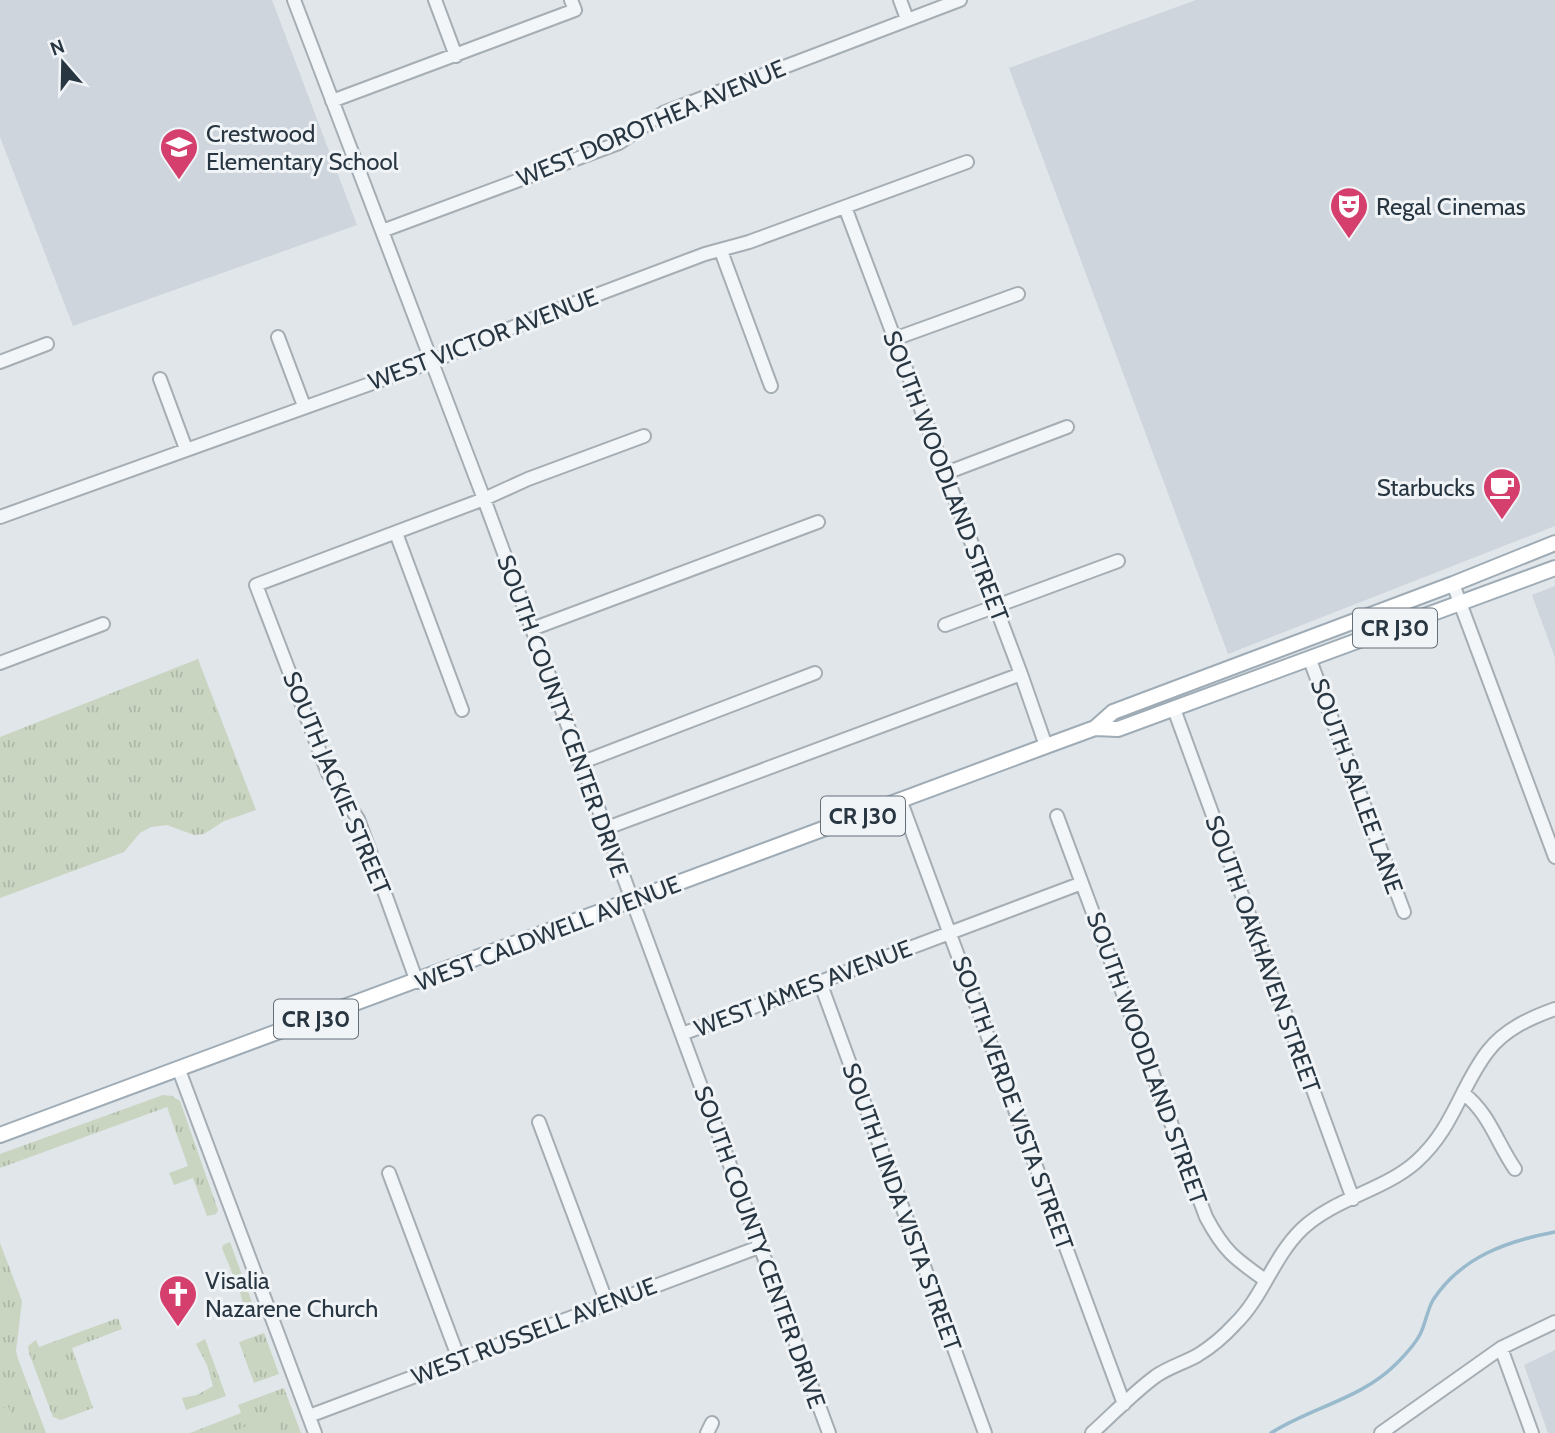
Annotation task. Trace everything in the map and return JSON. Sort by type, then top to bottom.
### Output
[{"type":"main road","name":"WEST CALDWELL AVENUE","points":[[1095,729],[1113,712],[1555,543]]},
{"type":"main road","name":"WEST CALDWELL AVENUE","points":[[0,1135],[1046,746],[1095,729],[1118,729],[1555,568]]},
{"type":"main road","points":[[1174,709],[1173,700],[1179,696],[1255,667],[1276,651]]},
{"type":"street","name":"SOUTH COUNTY CENTER DRIVE","points":[[294,0],[484,499],[829,1433]]},
{"type":"street","points":[[435,0],[457,56]]},
{"type":"street","points":[[900,0],[907,19]]},
{"type":"street","name":"WEST DOROTHEA AVENUE","points":[[382,231],[619,143],[663,113],[960,0]]},
{"type":"street","points":[[332,101],[457,56],[573,5]]},
{"type":"street","name":"WEST VICTOR AVENUE","points":[[0,517],[431,362],[530,320],[705,254],[722,251],[967,162]]},
{"type":"street","name":"SOUTH WOODLAND STREET","points":[[845,206],[1046,746]]},
{"type":"street","points":[[722,251],[771,386]]},
{"type":"street","points":[[894,339],[1018,294]]},
{"type":"street","points":[[278,337],[304,406]]},
{"type":"street","points":[[0,362],[47,344]]},
{"type":"street","points":[[160,379],[186,449]]},
{"type":"street","points":[[946,472],[1067,427]]},
{"type":"street","points":[[462,710],[396,533],[528,479],[644,436]]},
{"type":"street","points":[[532,629],[818,522]]},
{"type":"street","name":"SOUTH JACKIE STREET","points":[[396,533],[256,585],[328,773],[358,819],[417,982]]},
{"type":"street","points":[[945,625],[1118,561]]},
{"type":"street","points":[[1453,584],[1555,857]]},
{"type":"street","points":[[0,663],[103,624]]},
{"type":"street","name":"SOUTH SALLEE LANE","points":[[1310,660],[1404,912]]},
{"type":"street","points":[[580,763],[815,673]]},
{"type":"street","points":[[604,829],[1021,674]]},
{"type":"street","name":"SOUTH OAKHAVEN STREET","points":[[1174,709],[1353,1199]]},
{"type":"street","name":"SOUTH VERDE VISTA STREET","points":[[901,802],[1124,1404]]},
{"type":"street","name":"SOUTH WOODLAND STREET","points":[[1057,816],[1206,1217],[1217,1238],[1232,1257],[1265,1280]]},
{"type":"street","name":"WEST JAMES AVENUE","points":[[682,1034],[1082,883]]},
{"type":"street","name":"SOUTH LINDA VISTA STREET","points":[[820,982],[985,1433]]},
{"type":"street","points":[[1092,1433],[1153,1378],[1199,1354],[1236,1324],[1252,1304],[1281,1253],[1303,1228],[1330,1209],[1396,1177],[1416,1162],[1437,1141],[1488,1051],[1503,1036],[1532,1017],[1555,1009]]},
{"type":"street","points":[[178,1070],[316,1433]]},
{"type":"street","points":[[1464,1094],[1482,1110],[1500,1147],[1515,1168]]},
{"type":"street","points":[[540,1122],[607,1303]]},
{"type":"street","points":[[389,1173],[459,1359]]},
{"type":"street","name":"WEST RUSSELL AVENUE","points":[[309,1416],[759,1247]]},
{"type":"street","points":[[1381,1433],[1501,1348],[1555,1322]]},
{"type":"street","points":[[1501,1348],[1532,1433]]},
{"type":"shaded area","name":"Crestwood Elementary School","points":[[0,0],[272,0],[357,225],[73,326],[0,137]]},
{"type":"shaded area","points":[[1196,0],[1555,0],[1555,526],[1228,654],[1009,68]]},
{"type":"shaded area","points":[[1555,586],[1555,658],[1532,595]]},
{"type":"shaded area","points":[[1555,1350],[1555,1433],[1548,1433],[1524,1365]]},
{"type":"green space","points":[[198,659],[256,810],[224,821],[204,834],[194,835],[167,825],[151,827],[140,833],[124,852],[0,898],[0,737]]},
{"type":"green space","points":[[163,1095],[180,1101],[218,1210],[216,1214],[207,1216],[193,1178],[174,1185],[169,1173],[188,1166],[167,1107],[0,1168],[0,1154]]},
{"type":"green space","points":[[230,1242],[257,1316],[247,1319],[240,1292],[222,1248]]},
{"type":"green space","points":[[0,1243],[22,1301],[16,1351],[46,1433],[0,1433]]},
{"type":"green space","points":[[118,1318],[122,1329],[72,1348],[93,1408],[61,1420],[53,1417],[28,1346],[36,1340],[39,1347]]},
{"type":"green space","points":[[264,1333],[279,1374],[254,1383],[239,1342]]},
{"type":"green space","points":[[205,1339],[226,1396],[186,1410],[182,1398],[197,1395],[213,1386],[207,1365],[196,1344]]},
{"type":"green space","points":[[284,1388],[301,1433],[190,1433],[241,1413],[238,1405]]},
{"type":"green space","points":[[8,1406],[19,1433],[0,1433],[0,1409]]},
{"type":"green space","points":[[274,1415],[281,1433],[229,1433]]},
{"type":"waterway","points":[[1271,1433],[1352,1394],[1382,1376],[1418,1339],[1431,1303],[1444,1285],[1471,1262],[1503,1246],[1555,1232]]},
{"type":"place","name":"Crestwood Elementary School","points":[[179,181]]},
{"type":"place","name":"Regal Cinemas","points":[[1349,240]]},
{"type":"place","name":"Starbucks","points":[[1502,521]]},
{"type":"place","name":"Visalia Nazarene Church","points":[[178,1328]]}]
